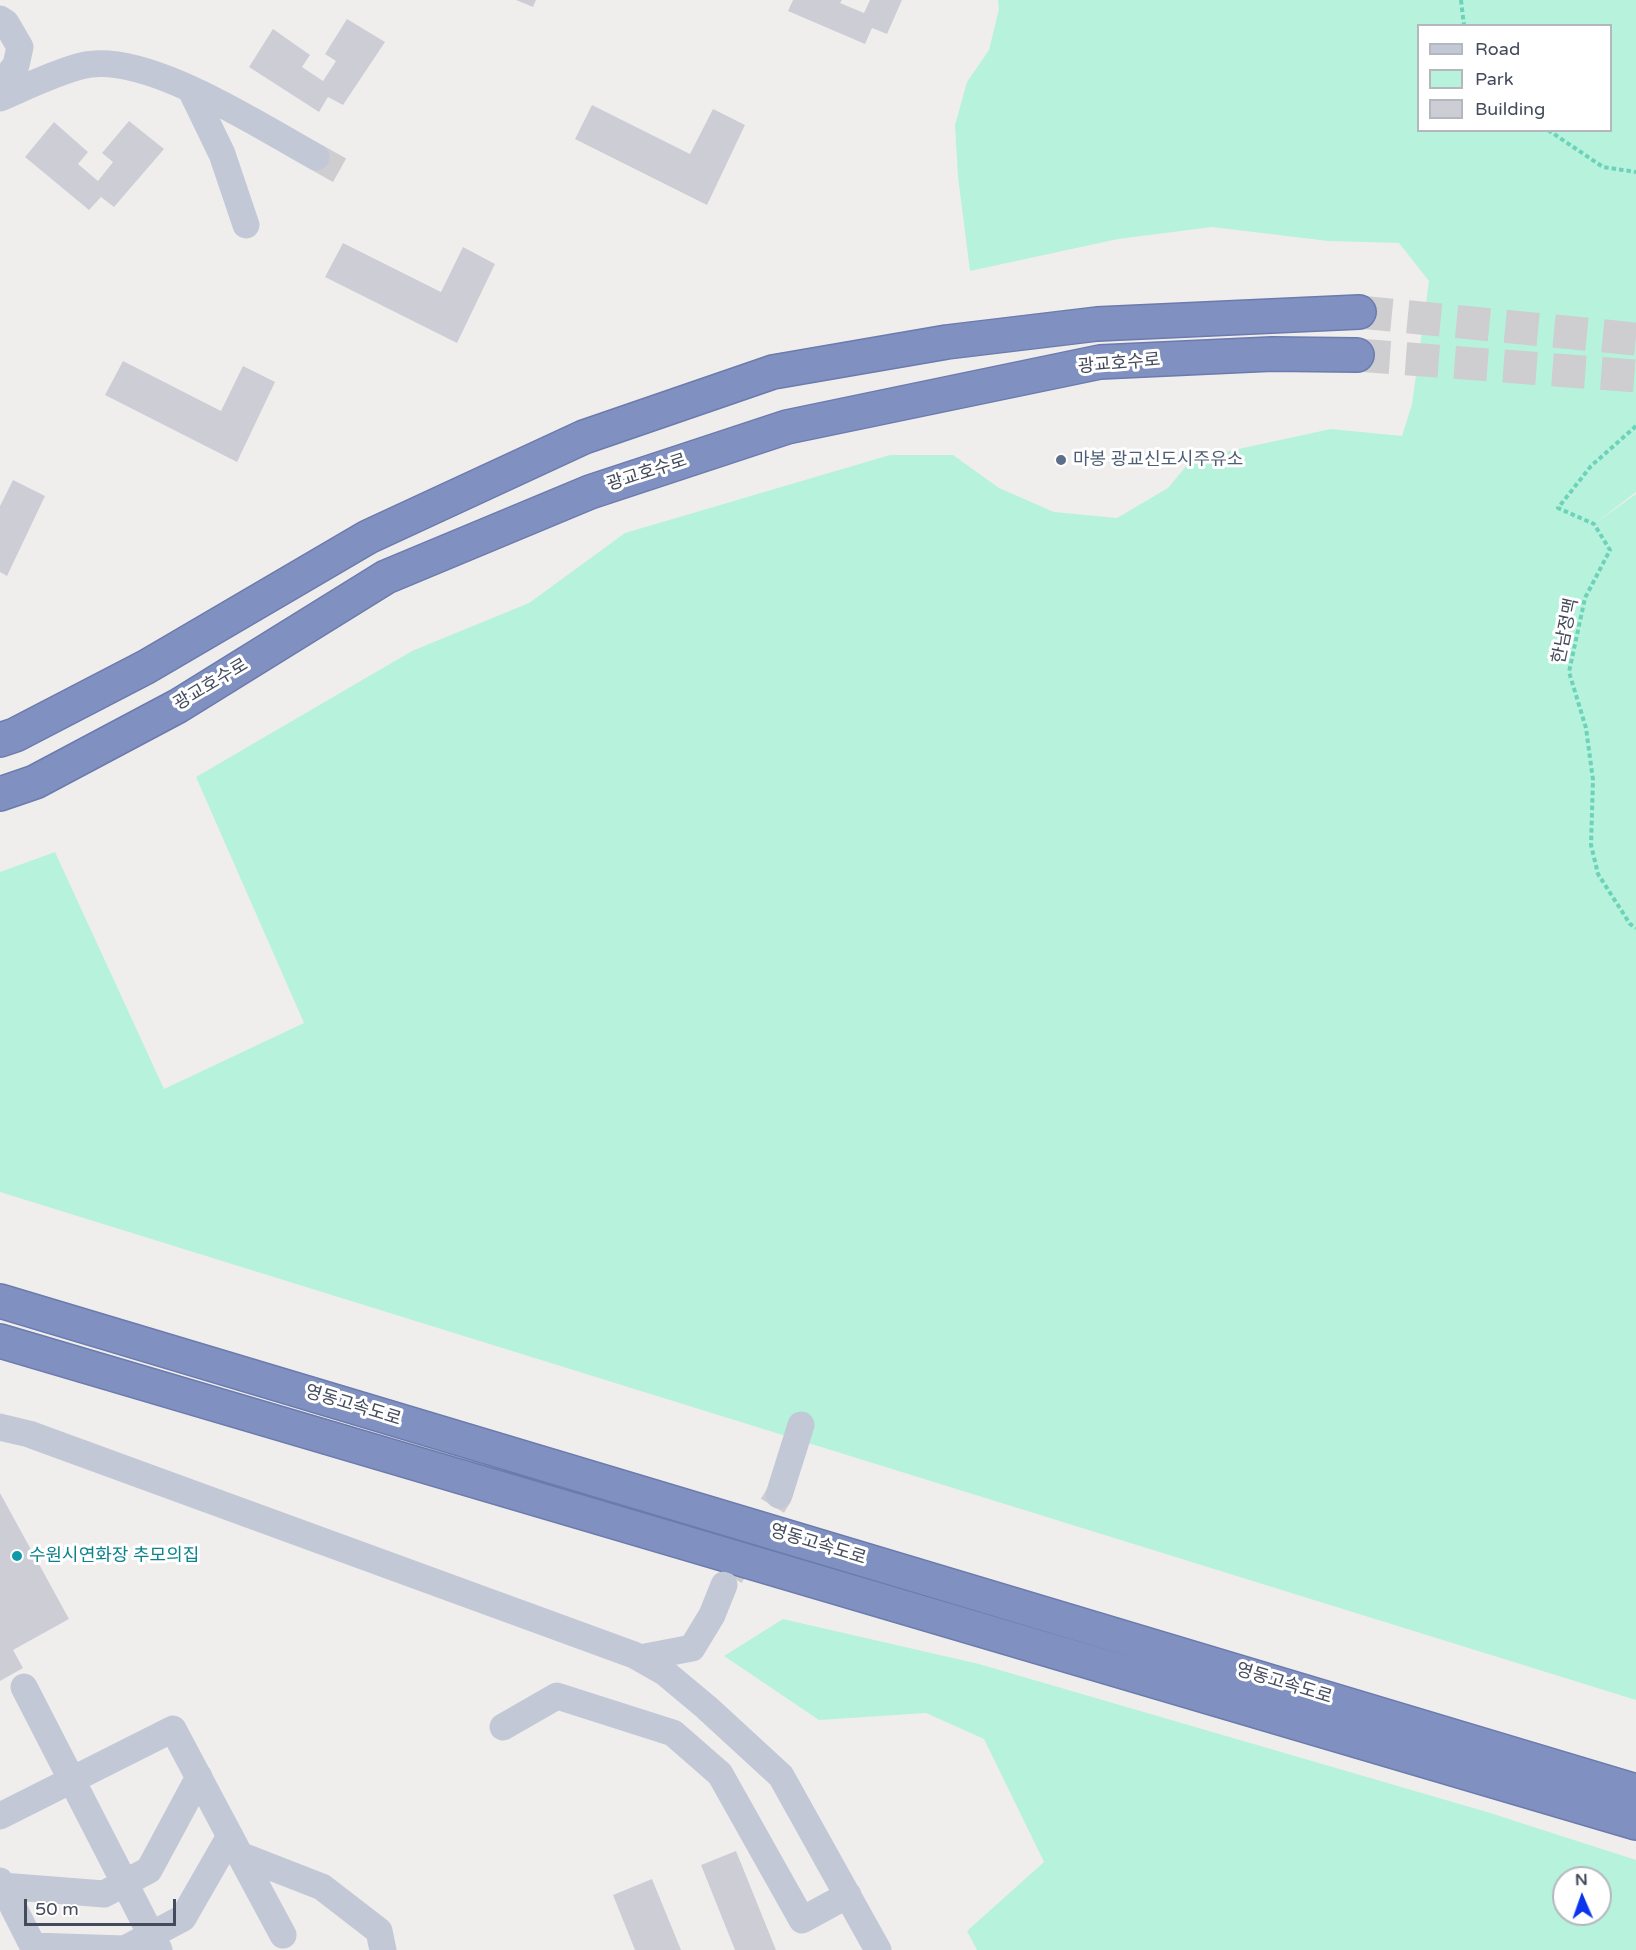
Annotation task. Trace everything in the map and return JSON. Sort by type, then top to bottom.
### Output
[{"type":"highway","points":[[0,740],[15,735],[146,667],[368,537],[584,437],[773,372],[947,342],[1097,324],[1359,312]]},
{"type":"highway","name":"광교호수로","points":[[0,794],[35,782],[178,706],[386,576],[590,492],[787,426],[1100,362],[1272,354],[1357,355]]},
{"type":"highway","name":"영동고속도로","points":[[0,1301],[1636,1791]]},
{"type":"highway","name":"영동고속도로","points":[[0,1341],[1636,1823]]},
{"type":"street","points":[[0,19],[6,23],[20,46],[16,65],[0,85]]},
{"type":"street","points":[[0,98],[82,65],[117,63],[191,90],[316,157]]},
{"type":"street","points":[[191,90],[222,154],[246,225]]},
{"type":"street","points":[[779,1495],[801,1425]]},
{"type":"street","points":[[0,1427],[29,1434],[640,1658],[664,1672],[781,1776],[848,1895],[874,1949]]},
{"type":"street","points":[[640,1658],[692,1648],[712,1614],[724,1585]]},
{"type":"street","points":[[24,1688],[159,1950]]},
{"type":"street","points":[[503,1727],[557,1696],[672,1733],[720,1774],[802,1920],[848,1895]]},
{"type":"street","points":[[0,1816],[173,1728],[283,1935]]},
{"type":"street","points":[[1,1884],[104,1894],[149,1870],[199,1777]]},
{"type":"street","points":[[1,1884],[34,1948],[125,1949],[183,1918],[235,1845]]},
{"type":"street","points":[[235,1845],[322,1887],[379,1931],[383,1950]]},
{"type":"path","points":[[1461,0],[1464,24]]},
{"type":"path","points":[[1551,132],[1603,167],[1636,172]]},
{"type":"path","name":"한남정맥","points":[[1636,426],[1591,466],[1558,508],[1594,524],[1610,550],[1585,598],[1569,672],[1586,728],[1593,780],[1591,845],[1598,874],[1636,928]]},
{"type":"green space","points":[[998,0],[1636,0],[1636,492],[1594,524],[1636,494],[1636,1700],[0,1192],[0,872],[55,852],[164,1089],[304,1023],[196,777],[412,651],[529,603],[625,533],[890,455],[953,455],[999,488],[1054,512],[1117,518],[1168,488],[1192,459],[1331,429],[1402,436],[1412,404],[1429,281],[1399,243],[1328,241],[1212,227],[1118,239],[970,271],[958,177],[955,125],[967,82],[989,50],[999,9]]},
{"type":"green space","points":[[783,1619],[979,1664],[1487,1812],[1636,1860],[1636,1950],[977,1950],[967,1931],[1044,1862],[984,1739],[926,1713],[819,1720],[724,1656]]},
{"type":"building","points":[[516,0],[536,0],[533,7]]},
{"type":"building","points":[[793,0],[842,0],[840,3],[864,13],[870,0],[902,0],[887,34],[872,28],[865,44],[788,11]]},
{"type":"building","points":[[347,19],[385,42],[343,105],[328,97],[319,112],[249,67],[273,29],[310,55],[302,67],[323,81],[336,61],[325,54]]},
{"type":"building","points":[[592,105],[690,154],[713,109],[745,125],[707,205],[575,139]]},
{"type":"building","points":[[129,121],[164,149],[114,207],[101,197],[89,210],[25,157],[54,122],[88,152],[78,164],[98,181],[113,162],[102,153]]},
{"type":"building","points":[[343,243],[441,292],[463,247],[495,264],[457,343],[325,277]]},
{"type":"building","points":[[123,361],[221,411],[243,366],[275,382],[237,462],[105,395]]},
{"type":"building","points":[[13,480],[45,496],[7,576],[0,572],[0,506]]},
{"type":"building","name":"수원시연화장 추모의집","points":[[0,1493],[69,1619],[13,1650],[23,1668],[0,1681]]},
{"type":"building","points":[[736,1851],[776,1950],[735,1950],[701,1865]]},
{"type":"building","points":[[652,1879],[681,1950],[635,1950],[613,1895]]},
{"type":"tunnel","points":[[316,157],[350,176]]},
{"type":"tunnel","points":[[1359,312],[1636,339]]},
{"type":"tunnel","points":[[1357,355],[1636,376]]},
{"type":"tunnel","points":[[730,1576],[779,1495]]},
{"type":"place","name":"마봉 광교신도시주유소","points":[[1061,460]]},
{"type":"place","name":"수원시연화장 추모의집","points":[[17,1556]]}]
